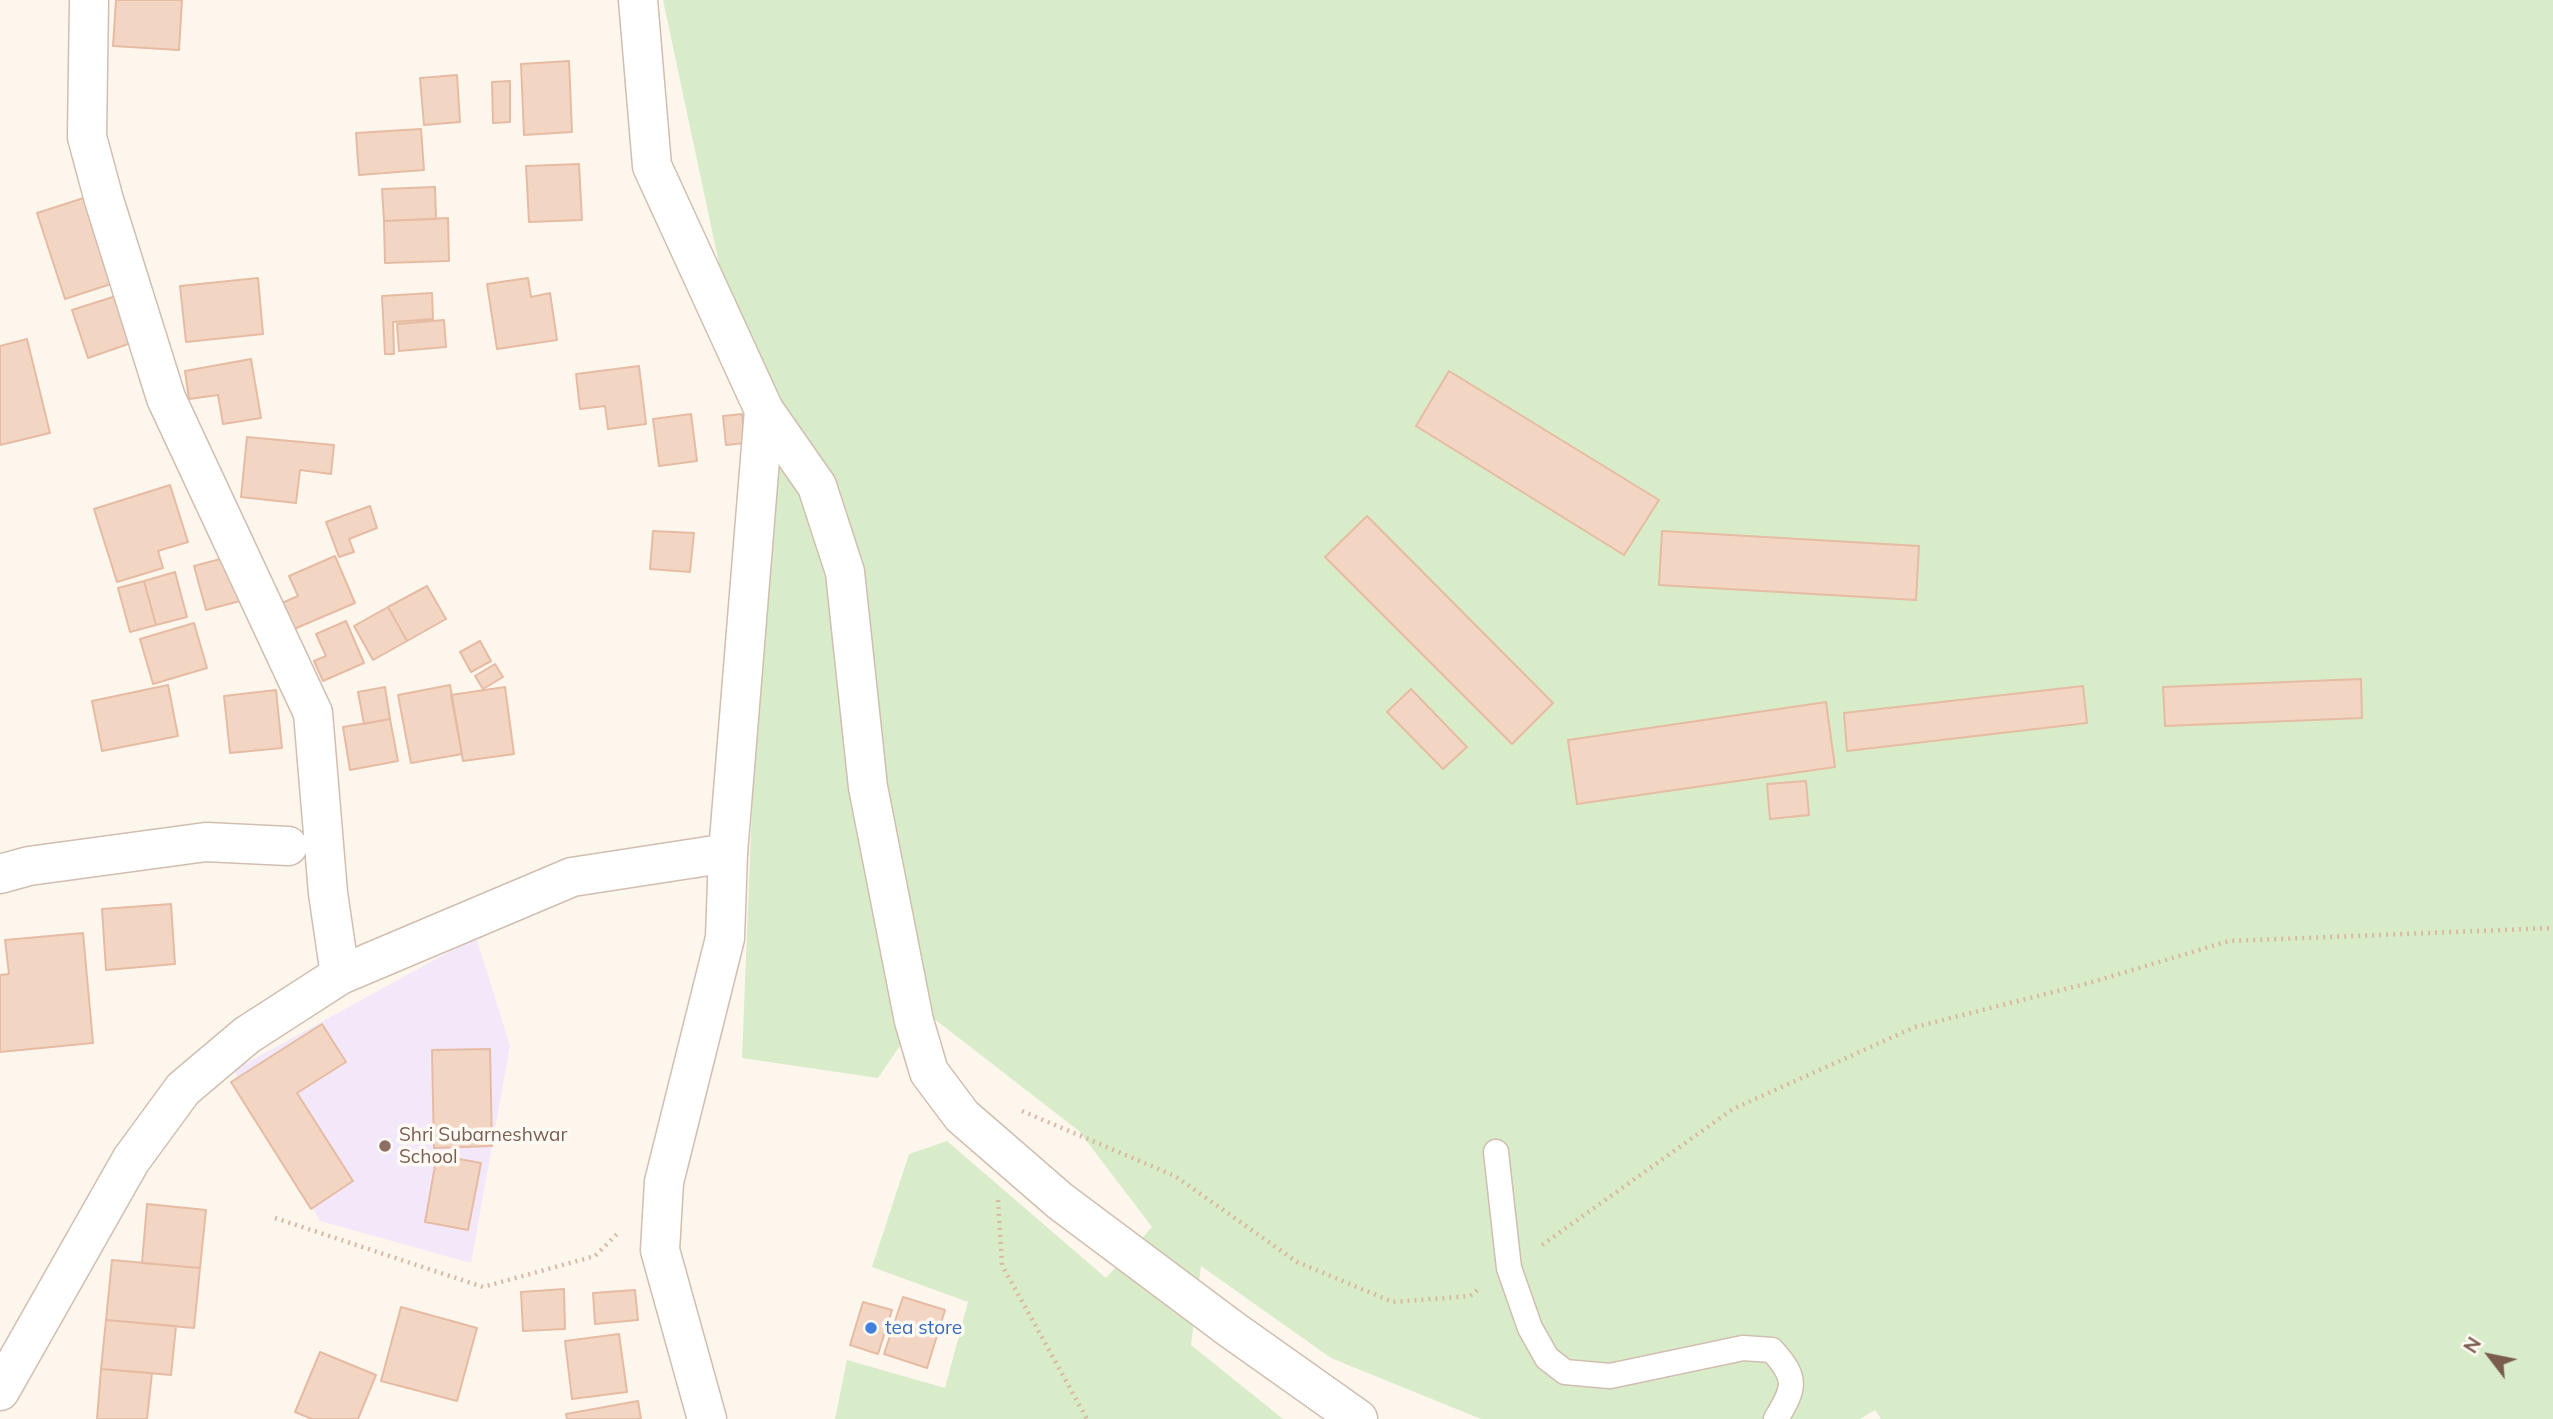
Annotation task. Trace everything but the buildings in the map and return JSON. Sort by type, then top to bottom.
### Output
[{"type":"street","points":[[89,0],[87,138],[104,201],[166,398],[313,713],[328,893],[340,975]]},
{"type":"street","points":[[638,0],[652,166],[764,410],[817,486],[845,572],[868,787],[914,1021],[929,1072],[962,1116],[1060,1201],[1231,1329],[1358,1419]]},
{"type":"street","points":[[707,1419],[660,1250],[664,1182],[724,938],[728,853],[764,410]]},
{"type":"street","points":[[0,874],[29,866],[206,842],[288,846]]},
{"type":"street","points":[[0,1391],[131,1160],[183,1090],[247,1035],[340,975],[572,877],[728,853]]},
{"type":"lane","points":[[1496,1152],[1509,1268],[1530,1328],[1547,1358],[1565,1372],[1610,1376],[1743,1348],[1772,1350],[1789,1369],[1791,1393],[1776,1419]]},
{"type":"path","points":[[1015,1108],[1175,1176],[1297,1262],[1393,1302],[1470,1296],[1733,1109],[1915,1027],[2089,983],[2229,941],[2553,928]]},
{"type":"path","points":[[994,1145],[1002,1265],[1087,1419]]},
{"type":"path","points":[[275,1218],[483,1287],[595,1256],[621,1230]]},
{"type":"shaded area","name":"Shri Subarneshwar School","points":[[476,937],[510,1046],[471,1263],[320,1221],[234,1070]]},
{"type":"green space","points":[[663,0],[2553,0],[2553,1419],[1881,1419],[1875,1410],[1860,1419],[1481,1419],[1331,1358],[1201,1266],[1191,1345],[1283,1419],[835,1419],[847,1360],[945,1388],[968,1302],[872,1267],[909,1154],[947,1141],[1106,1278],[1152,1227],[1079,1131],[924,1011],[878,1078],[742,1058],[765,480]]},
{"type":"place","name":"Shri Subarneshwar School","points":[[385,1146]]},
{"type":"place","name":"tea store","points":[[871,1328]]}]
